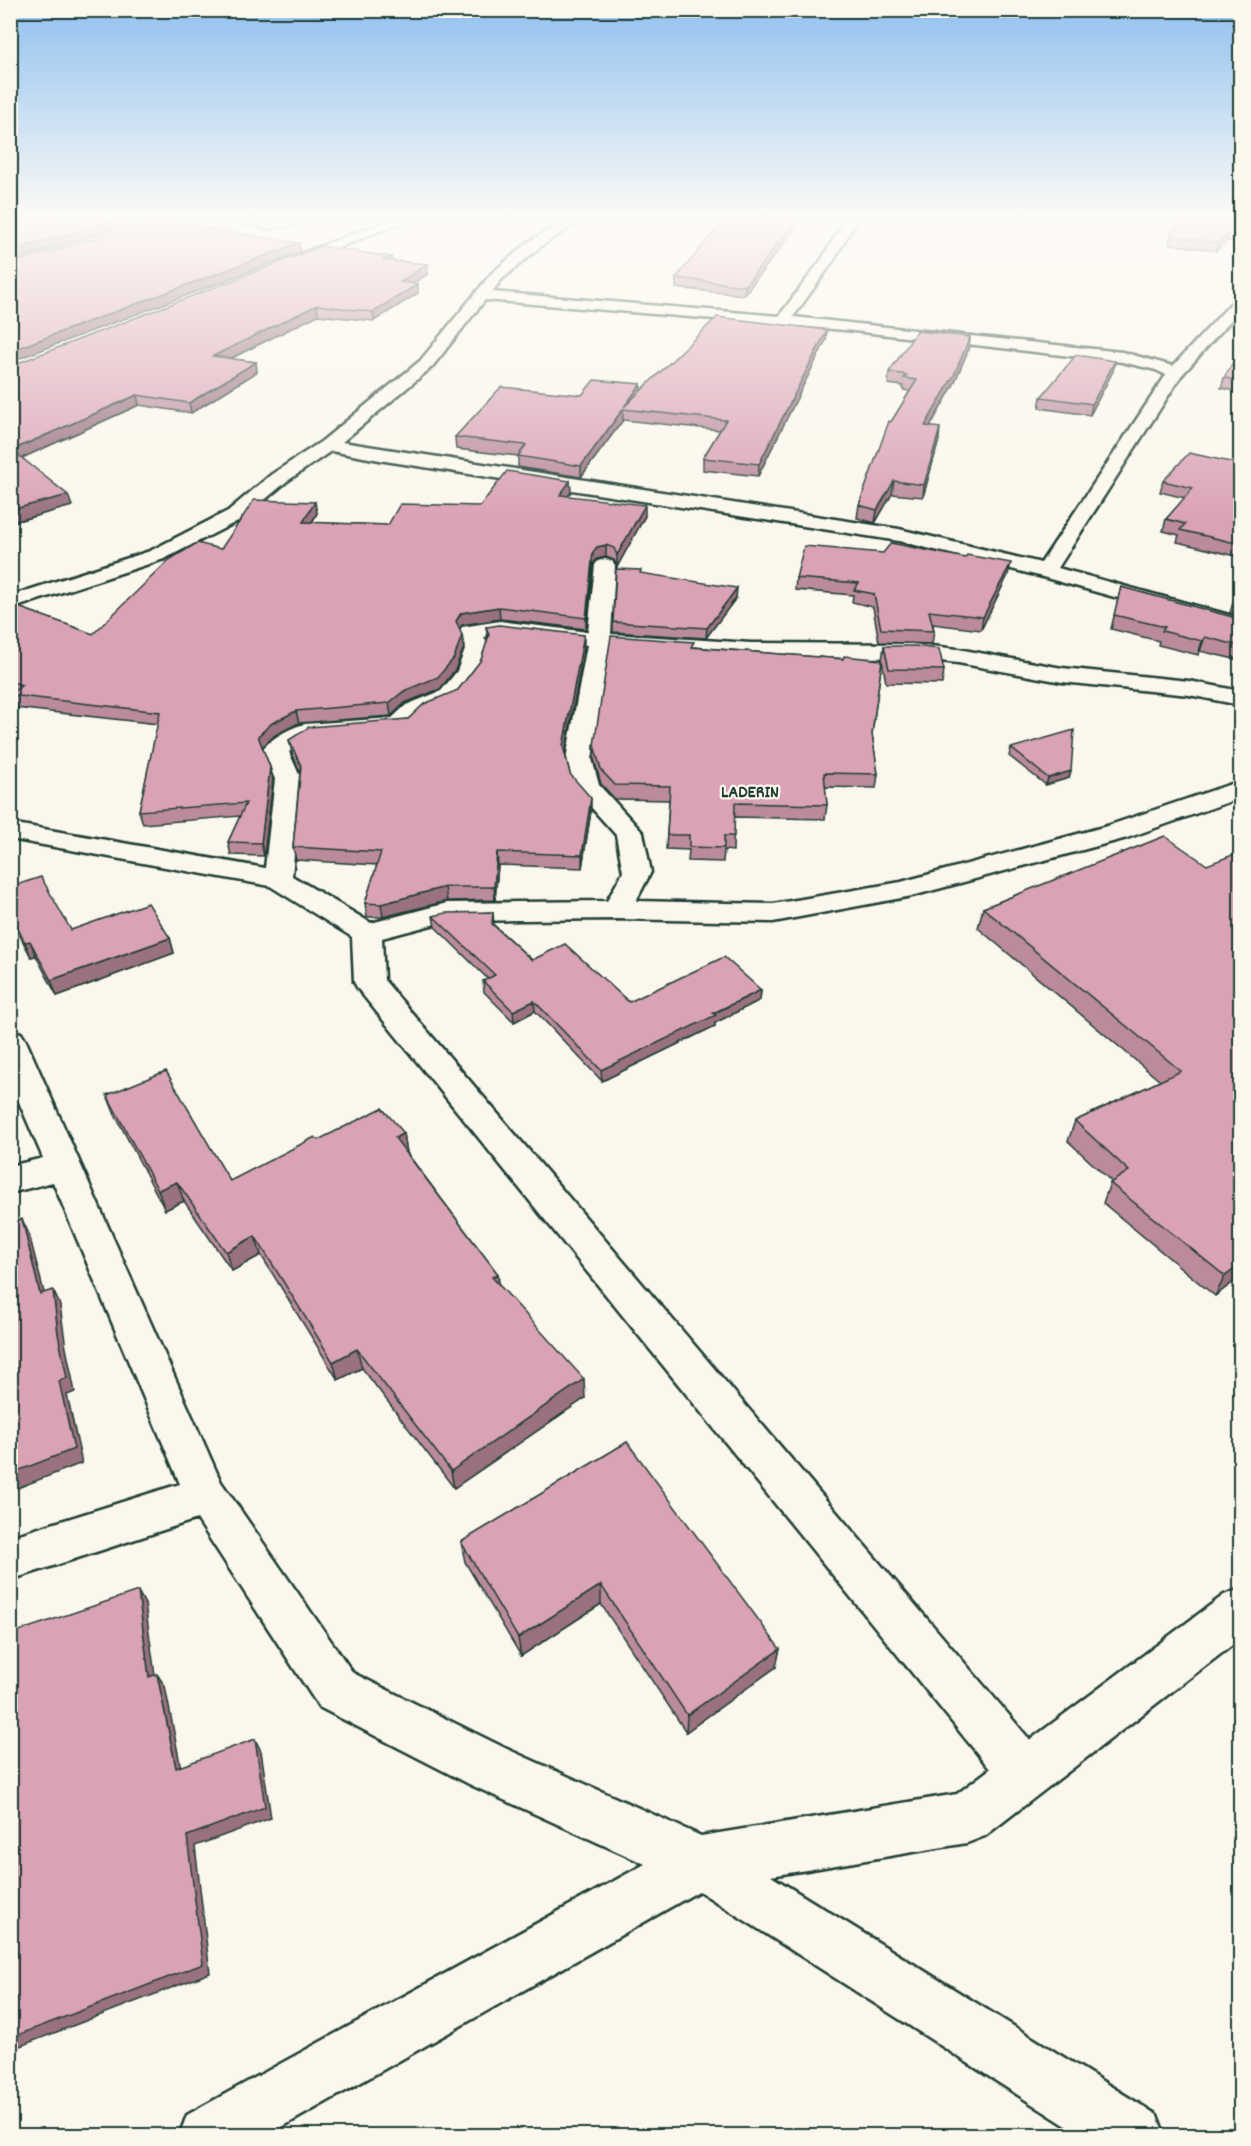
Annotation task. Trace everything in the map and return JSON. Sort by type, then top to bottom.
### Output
[{"type":"street","points":[[10,603],[157,555],[235,515],[279,478],[328,445],[426,364],[460,321]]},
{"type":"street","points":[[794,321],[1122,357],[1161,366],[1175,374]]},
{"type":"street","points":[[1046,571],[1175,374],[1223,321]]},
{"type":"street","points":[[328,445],[385,456],[899,535],[1046,571],[1240,625]]},
{"type":"street","points":[[605,565],[599,640],[579,759],[586,787],[629,832],[637,872],[617,909]]},
{"type":"street","points":[[279,879],[288,779],[275,750],[305,730],[399,726],[416,710],[448,696],[468,672],[477,647],[470,632],[500,628],[599,640],[751,650],[912,651],[958,656],[1062,675],[1189,688],[1240,698]]},
{"type":"street","points":[[10,831],[279,879],[367,933],[447,912],[617,909],[773,913],[902,890],[1117,832],[1240,789]]},
{"type":"street","points":[[367,933],[369,982],[1026,1774]]},
{"type":"street","points":[[10,1041],[206,1496],[336,1690],[489,1767],[700,1862],[1136,2136]]},
{"type":"street","points":[[10,1180],[64,1166]]},
{"type":"street","points":[[10,1559],[206,1496]]},
{"type":"street","points":[[208,2136],[700,1862],[967,1818],[1240,1611]]},
{"type":"building","points":[[10,321],[90,321],[10,351]]},
{"type":"building","points":[[127,321],[284,321],[213,356],[256,362],[189,403],[137,395],[12,450],[68,495],[10,510],[10,366]]},
{"type":"building","points":[[713,321],[752,321],[827,330],[759,464],[703,458],[726,420],[623,409],[581,466],[518,456],[526,445],[455,437],[501,387],[582,395],[594,380],[641,384],[624,407]]},
{"type":"building","points":[[917,331],[970,337],[954,375],[925,426],[940,428],[924,485],[894,481],[877,510],[859,505],[889,421],[891,422],[917,380],[904,378],[907,375],[889,372]]},
{"type":"building","points":[[1240,350],[1240,380],[1224,378]]},
{"type":"building","points":[[1076,355],[1115,361],[1092,404],[1041,397]]},
{"type":"building","points":[[1189,453],[1240,464],[1240,544],[1180,530],[1185,524],[1166,519],[1193,488],[1163,481]]},
{"type":"building","points":[[507,471],[570,481],[560,495],[645,505],[617,555],[614,548],[606,545],[597,547],[593,552],[586,618],[499,607],[461,613],[456,621],[462,635],[454,658],[438,677],[404,691],[389,703],[296,711],[272,723],[258,736],[270,767],[261,843],[228,842],[246,803],[139,811],[160,712],[10,695],[22,685],[10,681],[10,604],[93,634],[169,560],[197,543],[221,549],[254,500],[315,502],[303,522],[388,525],[400,504],[480,506]]},
{"type":"building","points":[[891,543],[965,558],[967,555],[1011,563],[983,617],[929,611],[934,631],[881,629],[874,594],[854,590],[859,583],[796,578],[804,546],[883,553]]},
{"type":"building","points":[[616,569],[641,570],[640,573],[737,588],[707,628],[613,622]]},
{"type":"building","points":[[1121,587],[1240,619],[1240,646],[1205,637],[1202,641],[1162,631],[1165,627],[1114,615]]},
{"type":"building","points":[[1240,590],[1240,601],[1234,599]]},
{"type":"building","points":[[499,625],[584,635],[563,746],[570,774],[591,798],[582,855],[497,852],[494,887],[445,887],[381,904],[365,903],[381,852],[293,847],[301,766],[289,740],[309,727],[408,719],[424,704],[458,690],[481,660],[489,635],[486,627]]},
{"type":"building","points":[[611,636],[694,642],[691,647],[882,660],[872,734],[878,774],[824,773],[827,805],[735,803],[734,836],[724,836],[724,848],[689,847],[689,835],[667,835],[670,786],[615,785],[601,770],[594,745]]},
{"type":"building","points":[[884,646],[939,649],[944,670],[889,669]]},
{"type":"building","points":[[1074,730],[1071,771],[1048,778],[1011,748]]},
{"type":"building","points":[[1165,836],[1207,865],[1240,852],[1240,1265],[1225,1276],[1110,1183],[1129,1171],[1075,1121],[1181,1071],[983,908]]},
{"type":"building","points":[[41,877],[71,930],[148,903],[170,938],[51,980],[30,941],[25,942],[10,914],[10,887]]},
{"type":"building","points":[[493,912],[492,924],[532,960],[565,944],[629,1002],[724,957],[761,990],[713,1013],[716,1015],[601,1070],[534,1001],[513,1011],[483,981],[495,975],[433,916],[446,913]]},
{"type":"building","points":[[166,1071],[230,1181],[315,1137],[318,1140],[382,1108],[404,1133],[395,1138],[498,1274],[492,1277],[584,1379],[451,1471],[357,1349],[333,1362],[255,1236],[226,1252],[177,1182],[158,1190],[107,1095]]},
{"type":"building","points":[[22,1219],[40,1294],[53,1290],[58,1334],[67,1378],[59,1381],[74,1449],[10,1474],[10,1223]]},
{"type":"building","points":[[627,1442],[780,1649],[687,1715],[601,1585],[518,1638],[461,1542]]},
{"type":"building","points":[[138,1591],[149,1677],[157,1674],[176,1768],[255,1739],[265,1807],[187,1836],[203,1964],[10,2038],[10,1634]]},
{"type":"district","name":"LADERIN","points":[[750,793]]}]
